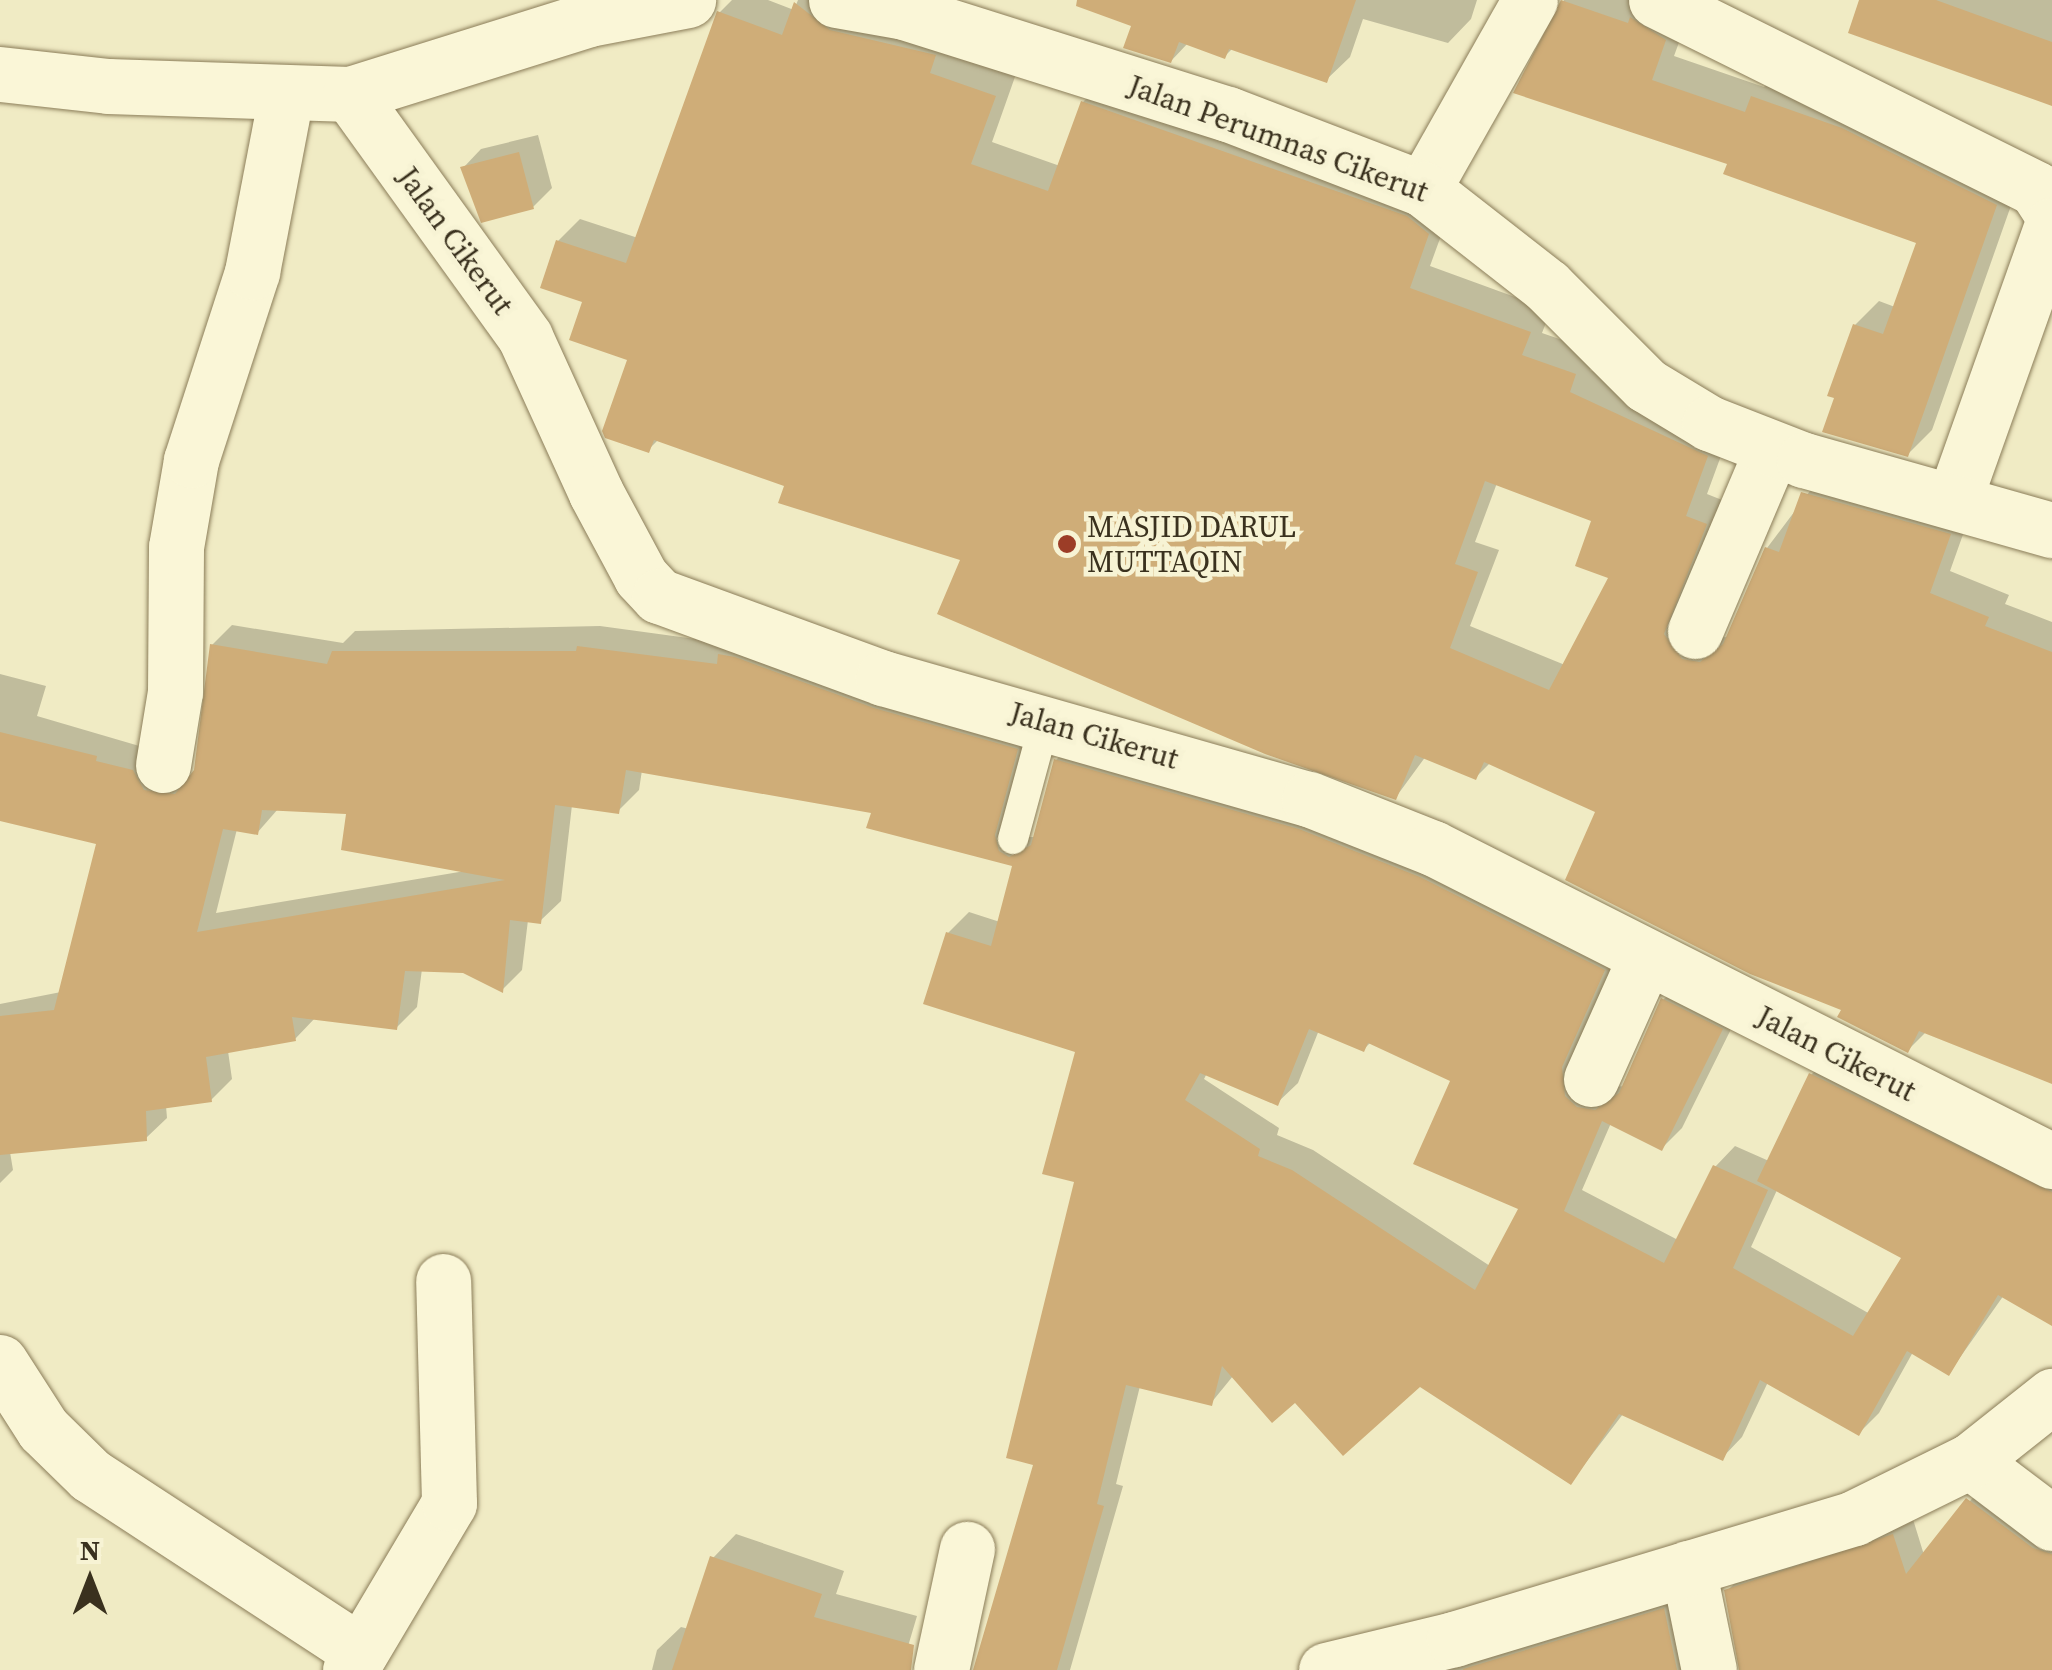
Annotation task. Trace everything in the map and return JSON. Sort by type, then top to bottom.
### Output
[{"type":"street","name":"Jalan Perumnas Cikerut","points":[[836,0],[904,12],[1228,114],[1423,189],[1546,286],[1646,385],[1772,450],[2052,530]]},
{"type":"street","points":[[1423,189],[1530,0]]},
{"type":"street","points":[[1656,0],[2036,189],[2052,214]]},
{"type":"street","points":[[0,74],[286,96],[350,94],[669,1]]},
{"type":"street","name":"Jalan Cikerut","points":[[350,94],[525,337],[596,492],[641,578],[659,596],[883,678],[1045,721],[1327,806],[1433,848],[1644,958],[2052,1160]]},
{"type":"street","points":[[163,764],[175,692],[176,547],[191,460],[252,272],[286,96]]},
{"type":"street","points":[[1954,500],[2052,224]]},
{"type":"street","points":[[1696,631],[1772,450]]},
{"type":"street","points":[[1591,1078],[1644,958]]},
{"type":"street","points":[[0,1362],[43,1429],[90,1475],[355,1661],[448,1503],[443,1281]]},
{"type":"street","points":[[1326,1670],[1854,1518],[1970,1461],[2052,1396]]},
{"type":"street","points":[[1970,1461],[2052,1522]]},
{"type":"street","points":[[942,1670],[967,1549]]},
{"type":"street","points":[[1688,1568],[1709,1670]]},
{"type":"lane","points":[[1013,839],[1045,721]]},
{"type":"building","points":[[1077,0],[1356,0],[1327,83],[1229,49],[1225,59],[1179,42],[1171,63],[1123,48],[1131,26],[1076,6]]},
{"type":"building","points":[[1561,0],[1628,23],[1630,17],[1666,40],[1652,80],[1745,112],[1751,96],[1842,128],[1997,205],[1908,457],[1822,432],[1834,398],[1827,396],[1853,324],[1883,334],[1916,243],[1723,174],[1727,164],[1513,93]]},
{"type":"building","points":[[1859,0],[1936,0],[2052,42],[2052,106],[1848,33]]},
{"type":"building","points":[[794,2],[830,30],[936,55],[930,73],[996,96],[971,164],[1048,191],[1081,101],[1407,216],[1429,234],[1410,288],[1531,332],[1522,355],[1576,374],[1570,392],[1708,456],[1686,516],[1707,524],[1664,634],[1682,659],[1700,662],[1723,644],[1765,547],[1779,552],[1801,492],[1951,534],[1930,593],[1989,617],[1985,626],[2052,652],[2052,1084],[1919,1031],[1908,1053],[1837,1017],[1841,1010],[1750,974],[1565,880],[1595,812],[1484,762],[1476,780],[1415,755],[1396,800],[1265,754],[937,614],[960,560],[778,503],[784,486],[654,440],[649,453],[605,438],[602,431],[627,360],[569,340],[582,302],[540,288],[556,240],[626,263],[717,11],[782,35]],"holes":[[[1485,481],[1591,521],[1575,566],[1608,578],[1549,690],[1450,648],[1478,572],[1455,564]]]},
{"type":"building","points":[[519,152],[534,209],[481,223],[460,167]]},
{"type":"building","points":[[210,644],[327,664],[332,651],[576,651],[577,646],[717,664],[718,654],[735,657],[874,708],[1018,749],[995,835],[999,851],[1009,857],[1031,845],[1054,759],[1299,829],[1420,877],[1605,970],[1562,1067],[1565,1096],[1577,1107],[1595,1110],[1619,1093],[1661,998],[1723,1029],[1662,1151],[1602,1121],[1564,1211],[1664,1263],[1713,1165],[1768,1190],[1733,1268],[1853,1336],[1901,1258],[1757,1181],[1809,1073],[2052,1192],[2052,1326],[1998,1295],[1949,1376],[1907,1351],[1859,1436],[1760,1380],[1723,1461],[1619,1414],[1571,1485],[1420,1387],[1343,1456],[1295,1403],[1272,1423],[1222,1366],[1212,1406],[1126,1385],[1097,1504],[1104,1506],[1057,1670],[973,1670],[1033,1465],[1006,1458],[1074,1182],[1042,1174],[1075,1052],[923,1004],[946,932],[991,946],[1012,866],[866,828],[871,813],[626,770],[619,814],[555,805],[541,924],[510,920],[503,993],[463,973],[405,971],[397,1030],[292,1017],[296,1041],[206,1057],[212,1102],[146,1111],[147,1141],[0,1155],[0,1016],[54,1010],[96,844],[0,821],[0,732],[97,756],[96,761],[133,770],[144,790],[175,794],[194,770]],"holes":[[[262,810],[346,814],[341,850],[505,880],[197,932],[223,829],[258,835]],[[1309,1029],[1364,1052],[1368,1043],[1450,1081],[1413,1164],[1518,1209],[1475,1290],[1292,1170],[1258,1156],[1260,1149],[1185,1100],[1200,1073],[1278,1106]]]},
{"type":"building","points":[[1966,1498],[2033,1548],[2052,1554],[2052,1670],[1739,1670],[1724,1590],[1893,1534],[1906,1574]]},
{"type":"building","points":[[710,1556],[822,1594],[814,1617],[914,1645],[911,1670],[672,1670]]},
{"type":"building","points":[[1664,1608],[1677,1670],[1463,1670],[1463,1669]]},
{"type":"place","name":"MASJID DARUL MUTTAQIN","points":[[1067,544]]}]
